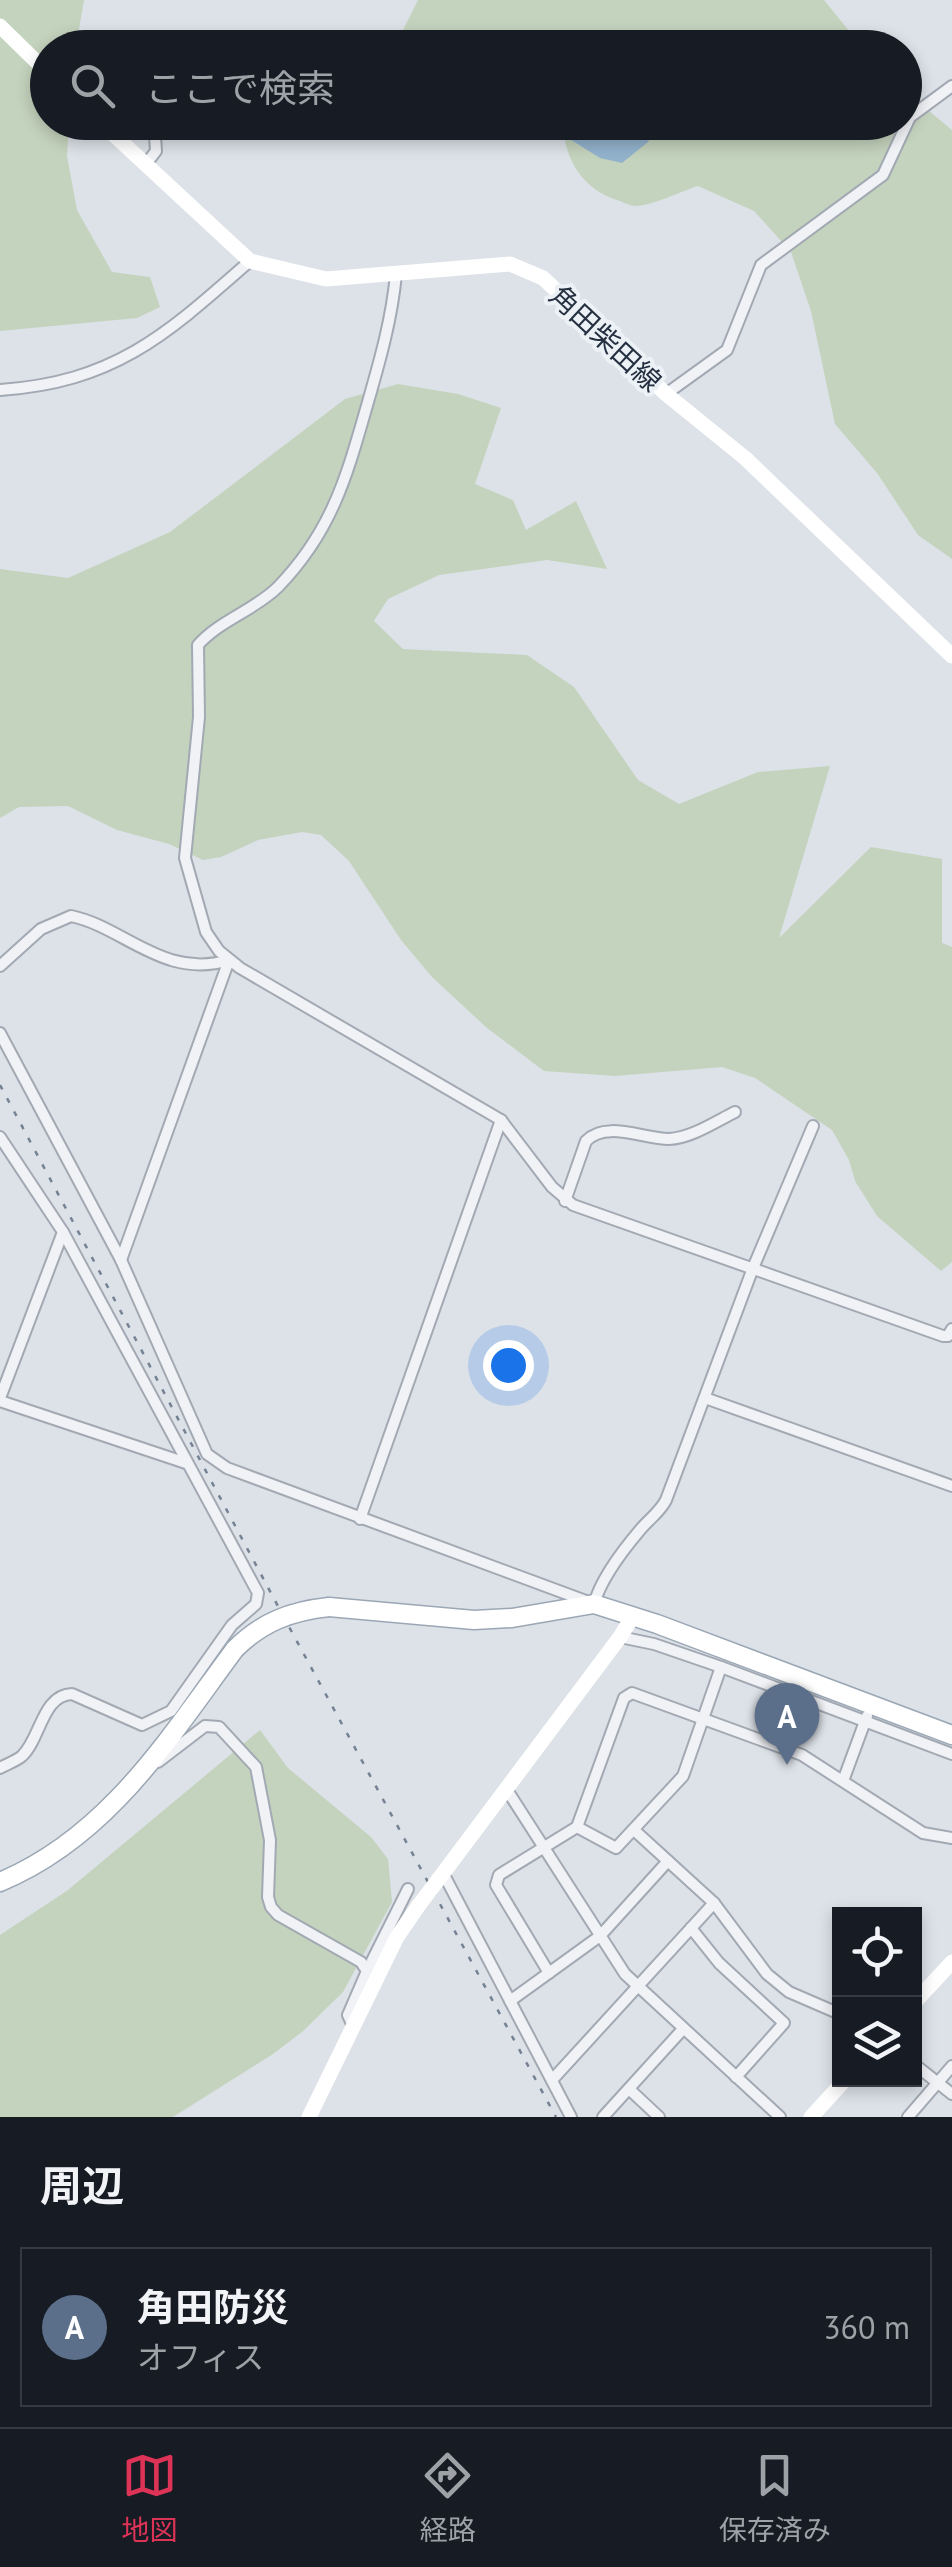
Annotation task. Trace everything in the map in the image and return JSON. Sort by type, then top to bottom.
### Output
[{"type":"main road","points":[[0,26],[30,55]]},
{"type":"main road","name":"角田柴田線","points":[[120,140],[250,260],[326,279],[510,264],[543,278],[666,394],[745,458],[952,656]]},
{"type":"main road","points":[[0,1882],[59,1853],[88,1828],[138,1779],[235,1649],[249,1635],[298,1610],[329,1607],[474,1620],[512,1618],[594,1604],[627,1625],[869,1712],[952,1735]]},
{"type":"main road","points":[[309,2117],[398,1937],[627,1625]]},
{"type":"main road","points":[[920,1997],[952,1962]]},
{"type":"main road","points":[[811,2117],[839,2087]]},
{"type":"street","points":[[922,108],[952,86]]},
{"type":"street","points":[[146,164],[156,151],[155,140]]},
{"type":"street","points":[[666,394],[727,350],[762,265],[882,175],[899,140]]},
{"type":"street","points":[[0,390],[68,382],[126,358],[177,324],[250,260]]},
{"type":"street","points":[[396,274],[380,363],[347,479],[324,530],[274,591],[198,646],[198,716],[186,858],[206,932],[228,960],[501,1120],[565,1200],[943,1336],[948,1336],[952,1329]]},
{"type":"street","points":[[0,966],[40,929],[71,916],[170,960],[217,964],[228,960]]},
{"type":"street","points":[[121,1260],[228,960]]},
{"type":"street","points":[[0,1033],[121,1260],[208,1454],[228,1468],[594,1604],[598,1590],[634,1537],[666,1500],[753,1268],[813,1126]]},
{"type":"street","points":[[565,1200],[586,1141],[593,1134],[600,1131],[674,1139],[735,1112]]},
{"type":"street","points":[[360,1519],[501,1120]]},
{"type":"street","points":[[0,1137],[63,1232],[258,1593],[256,1604],[232,1625],[171,1712],[142,1725],[72,1694],[63,1694],[55,1698],[32,1744],[21,1757],[0,1768]]},
{"type":"street","points":[[63,1232],[0,1399],[186,1463]]},
{"type":"street","points":[[705,1398],[952,1486]]},
{"type":"street","points":[[627,1625],[654,1644],[869,1712],[952,1754]]},
{"type":"street","points":[[577,1827],[616,1848],[683,1776],[720,1667]]},
{"type":"street","points":[[549,1973],[496,1885],[500,1875],[577,1827],[624,1698],[632,1693],[802,1755],[924,1832],[952,1838]]},
{"type":"street","points":[[843,1780],[869,1712]]},
{"type":"street","points":[[138,1779],[205,1726],[219,1727],[256,1768],[270,1840],[271,1907],[278,1915],[361,1962],[367,1971]]},
{"type":"street","points":[[506,1790],[619,1966],[780,2117]]},
{"type":"street","points":[[634,1830],[714,1903],[766,1974],[789,1992],[832,2011]]},
{"type":"street","points":[[510,2001],[600,1936],[668,1861]]},
{"type":"street","points":[[441,1876],[571,2117]]},
{"type":"street","points":[[353,2026],[348,2015],[408,1888]]},
{"type":"street","points":[[552,2080],[714,1903]]},
{"type":"street","points":[[692,1928],[718,1962],[784,2023],[736,2077]]},
{"type":"street","points":[[603,2117],[683,2029]]},
{"type":"street","points":[[908,2117],[952,2066]]},
{"type":"street","points":[[922,2071],[952,2094]]},
{"type":"street","points":[[629,2089],[659,2117]]},
{"type":"green space","points":[[0,0],[84,0],[79,30],[30,30],[30,140],[68,140],[67,156],[77,210],[112,272],[150,277],[160,307],[137,318],[0,331]]},
{"type":"green space","points":[[418,0],[824,0],[848,30],[403,30]]},
{"type":"green space","points":[[922,105],[952,130],[952,559],[918,535],[877,473],[835,424],[811,311],[791,252],[754,211],[698,186],[650,204],[628,204],[607,196],[586,181],[565,140],[922,140]]},
{"type":"green space","points":[[398,384],[458,394],[501,408],[475,484],[513,500],[526,530],[576,501],[607,569],[547,560],[439,575],[388,599],[374,621],[403,649],[527,655],[574,687],[638,780],[679,804],[758,772],[830,766],[779,938],[871,847],[942,859],[942,943],[952,947],[952,1262],[941,1271],[877,1216],[855,1181],[849,1160],[832,1130],[755,1078],[722,1067],[615,1076],[544,1071],[487,1028],[432,977],[401,940],[349,861],[321,835],[302,832],[258,840],[221,857],[203,860],[169,844],[117,830],[68,806],[19,807],[0,818],[0,569],[68,578],[170,532],[345,399]]},
{"type":"green space","points":[[260,1730],[288,1768],[371,1837],[388,1859],[392,1902],[343,1992],[273,2054],[173,2117],[0,2117],[0,1935],[68,1890]]},
{"type":"water","points":[[571,140],[649,140],[622,163],[600,158]]},
{"type":"railway","points":[[0,1085],[556,2117]]},
{"type":"place","name":"角田防災","points":[[787,1765]]}]
